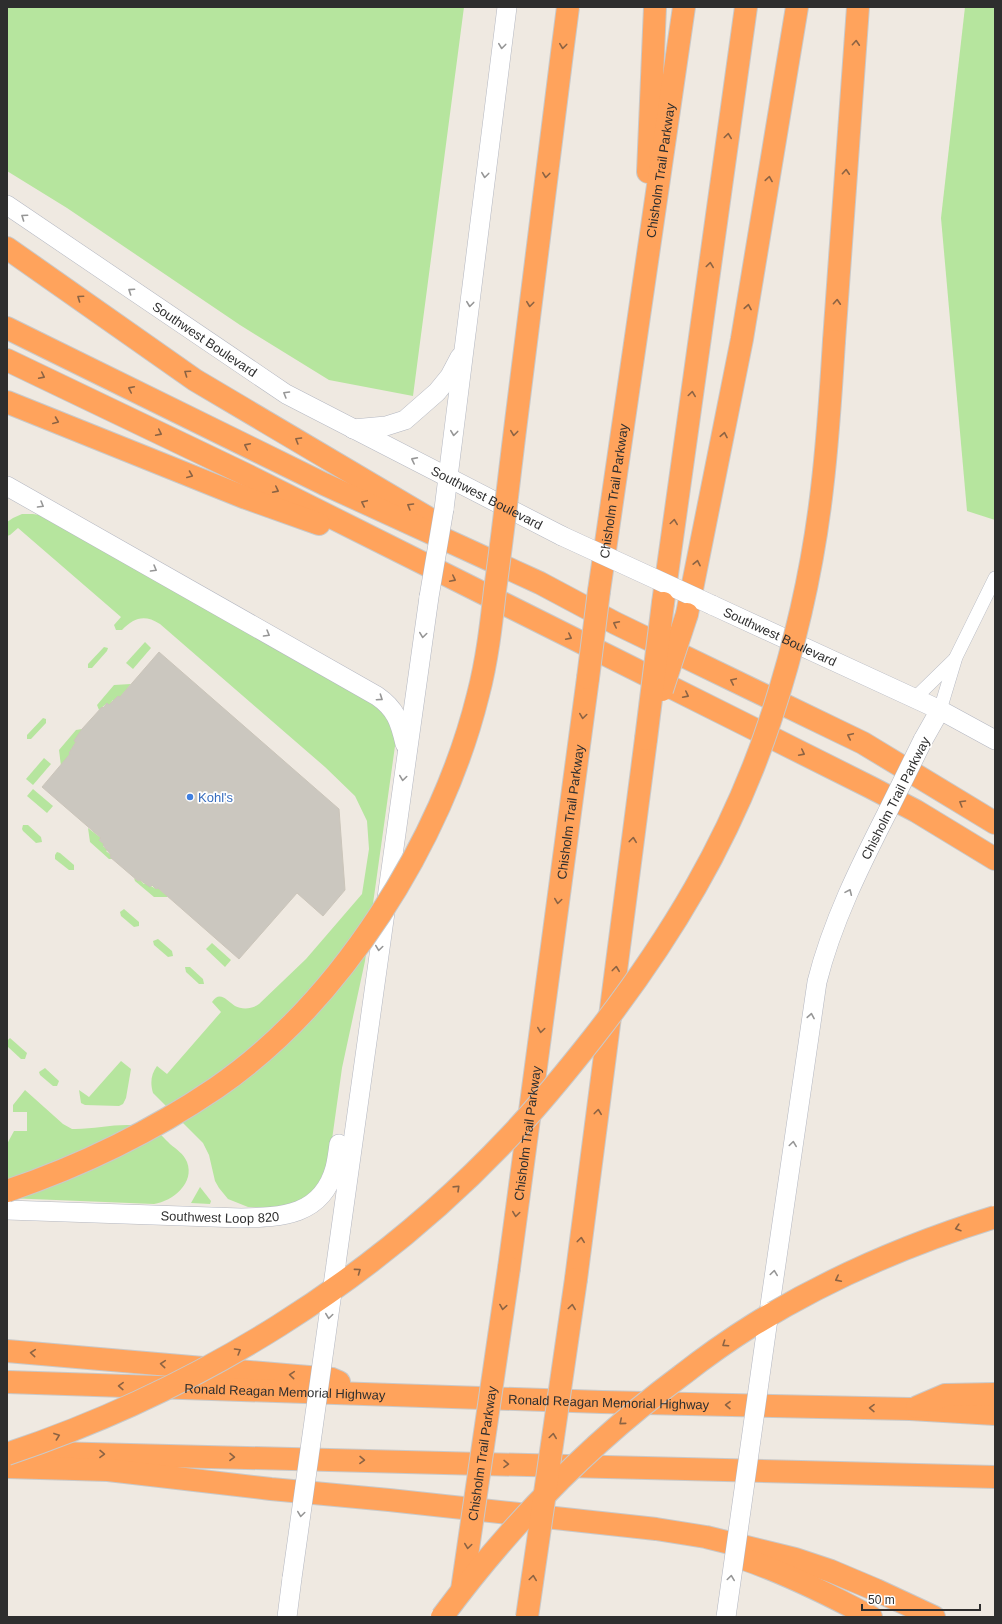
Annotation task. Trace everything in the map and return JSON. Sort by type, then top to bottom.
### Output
[{"type":"highway","points":[[7,1191],[78,1164],[118,1146],[156,1125],[218,1087],[272,1043],[318,996],[378,918],[402,880],[432,825],[447,790],[471,722],[484,667],[502,536],[568,7]]},
{"type":"highway","points":[[642,301],[655,7]]},
{"type":"highway","name":"Chisholm Trail Parkway","points":[[458,1617],[509,1268],[599,591],[684,7]]},
{"type":"highway","points":[[527,1617],[576,1279],[663,603],[746,7]]},
{"type":"highway","points":[[646,739],[687,614],[742,339],[797,7]]},
{"type":"highway","points":[[7,1452],[103,1418],[190,1377],[222,1360],[286,1321],[362,1268],[398,1240],[442,1202],[512,1134],[550,1091],[625,997],[692,896],[714,855],[752,772],[769,724],[796,633],[814,541],[822,491],[858,7]]},
{"type":"highway","points":[[7,248],[195,380],[540,583],[628,630],[863,743],[995,823]]},
{"type":"highway","points":[[7,328],[317,480],[540,583]]},
{"type":"highway","points":[[7,360],[249,476],[870,787],[916,811],[995,858]]},
{"type":"highway","points":[[7,402],[246,498],[405,555]]},
{"type":"highway","points":[[442,1617],[500,1544],[562,1477],[623,1422],[663,1389],[707,1356],[753,1325],[806,1295],[849,1274],[951,1230],[995,1217]]},
{"type":"highway","points":[[7,1351],[332,1379],[370,1395]]},
{"type":"highway","name":"Ronald Reagan Memorial Highway","points":[[7,1382],[370,1395],[910,1409],[995,1414]]},
{"type":"highway","points":[[910,1409],[945,1395],[995,1394]]},
{"type":"highway","points":[[7,1452],[995,1477]]},
{"type":"highway","points":[[7,1467],[108,1470],[271,1489],[389,1500],[656,1529],[706,1537],[795,1559],[831,1571],[934,1617]]},
{"type":"highway","points":[[656,1529],[762,1565],[837,1598],[871,1617]]},
{"type":"main road","points":[[287,1617],[407,752],[429,597],[444,509],[507,7]]},
{"type":"main road","name":"Southwest Boulevard","points":[[7,205],[87,261],[286,394],[562,536],[940,710],[995,740]]},
{"type":"main road","points":[[353,429],[386,426],[405,420],[442,386],[450,376],[465,347]]},
{"type":"main road","points":[[7,486],[377,696],[387,703],[394,711],[399,721],[407,752]]},
{"type":"main road","name":"Chisholm Trail Parkway","points":[[726,1617],[817,982],[824,953],[856,875],[923,740],[940,710]]},
{"type":"main road","name":"Southwest Loop 820","points":[[7,1210],[241,1218],[266,1217],[301,1211],[318,1200],[328,1186],[335,1168],[341,1130],[358,1099]]},
{"type":"street","points":[[940,710],[956,657],[995,578]]},
{"type":"street","points":[[914,699],[956,657]]},
{"type":"green space","points":[[7,7],[464,7],[413,396],[329,380],[240,325],[67,208],[7,171]]},
{"type":"green space","points":[[965,7],[995,7],[995,520],[967,511],[941,218]]},
{"type":"green space","points":[[22,514],[39,515],[371,699],[386,714],[395,741],[395,746],[365,961],[342,1068],[328,1168],[310,1197],[277,1208],[248,1207],[228,1199],[215,1181],[209,1155],[203,1143],[153,1093],[153,1072],[157,1066],[167,1074],[221,1012],[212,1002],[218,997],[224,998],[235,1006],[241,1008],[251,1008],[257,1006],[306,959],[362,894],[369,849],[367,821],[355,796],[325,767],[160,624],[144,618],[135,620],[122,630],[116,630],[114,625],[121,617],[18,528],[7,536],[7,522]]},
{"type":"green space","points":[[145,642],[151,648],[133,669],[126,663]]},
{"type":"green space","points":[[104,647],[108,648],[107,651],[92,668],[88,668],[88,664]]},
{"type":"green space","points":[[131,684],[120,697],[114,701],[113,700],[109,705],[107,703],[99,710],[97,705],[114,685]]},
{"type":"green space","points":[[43,718],[46,719],[46,723],[31,739],[27,739],[27,735]]},
{"type":"green space","points":[[82,729],[69,753],[70,754],[61,766],[59,750],[76,730]]},
{"type":"green space","points":[[44,758],[51,764],[33,785],[26,779]]},
{"type":"green space","points":[[33,789],[53,806],[47,813],[27,796]]},
{"type":"green space","points":[[23,825],[28,825],[41,837],[42,842],[36,843],[23,831]]},
{"type":"green space","points":[[88,828],[101,838],[99,840],[104,844],[103,846],[108,850],[106,851],[113,859],[109,859],[90,842]]},
{"type":"green space","points":[[57,852],[74,865],[74,870],[69,870],[55,859]]},
{"type":"green space","points":[[134,878],[156,889],[158,888],[168,897],[154,897],[135,881]]},
{"type":"green space","points":[[124,909],[139,922],[139,926],[134,927],[121,916],[120,912]]},
{"type":"green space","points":[[158,939],[172,951],[173,956],[168,957],[154,945],[153,941]]},
{"type":"green space","points":[[212,943],[231,960],[225,967],[206,949]]},
{"type":"green space","points":[[185,967],[190,967],[203,979],[204,984],[199,984],[186,972]]},
{"type":"green space","points":[[10,1038],[27,1053],[25,1059],[21,1059],[7,1046],[7,1041]]},
{"type":"green space","points":[[121,1061],[131,1069],[126,1098],[123,1104],[119,1106],[85,1105],[81,1103],[79,1090],[89,1097]]},
{"type":"green space","points":[[45,1068],[59,1081],[57,1086],[53,1086],[40,1075],[39,1072]]},
{"type":"green space","points":[[25,1090],[63,1124],[72,1129],[134,1125],[156,1131],[186,1159],[189,1170],[185,1184],[175,1195],[154,1204],[7,1198],[7,1144],[14,1131],[27,1131],[27,1112],[13,1112],[13,1105]]},
{"type":"green space","points":[[200,1187],[211,1201],[210,1204],[191,1203]]},
{"type":"building","name":"Kohl's","points":[[159,652],[339,809],[345,890],[323,916],[297,893],[239,959],[158,888],[156,889],[152,885],[150,887],[140,880],[138,881],[110,857],[111,855],[103,845],[104,844],[99,840],[101,838],[42,787],[70,754],[69,753],[76,742],[74,741],[82,729],[102,707],[103,708],[107,703],[109,705],[118,696],[120,697]]},
{"type":"place","name":"Kohl's","points":[[190,797]]}]
